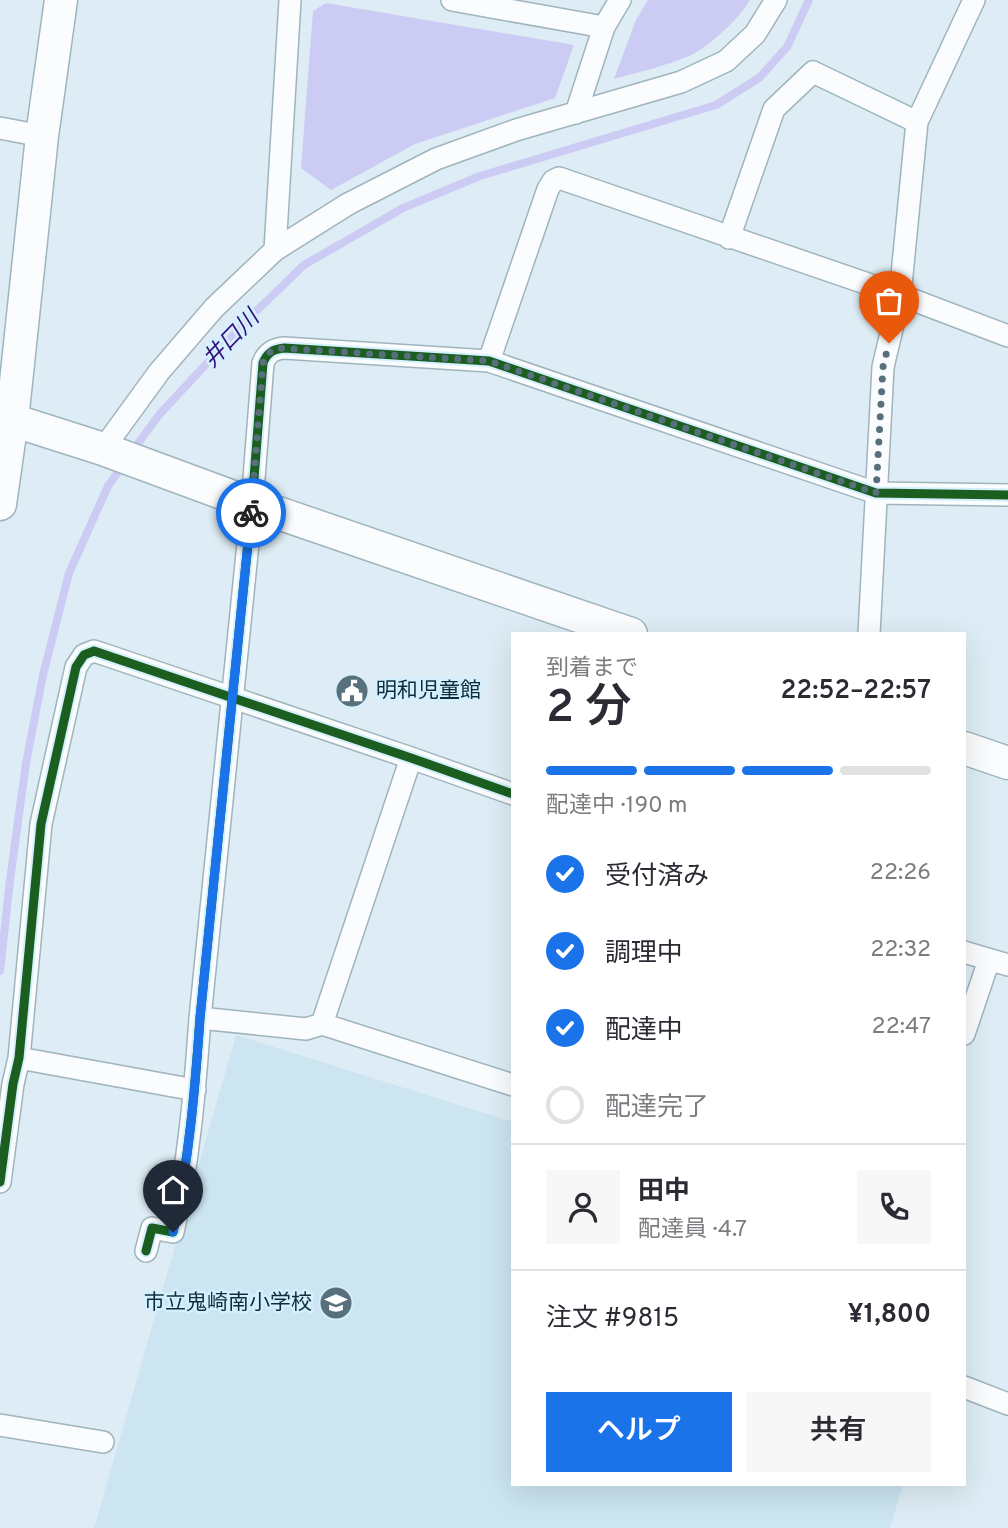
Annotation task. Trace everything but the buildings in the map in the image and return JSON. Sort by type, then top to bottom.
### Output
[{"type":"street","points":[[0,505],[6,416],[61,0]]},
{"type":"street","points":[[275,250],[290,0]]},
{"type":"street","points":[[452,0],[604,27]]},
{"type":"street","points":[[576,113],[604,27],[620,0]]},
{"type":"street","points":[[103,449],[159,372],[206,317],[275,250],[348,204],[436,159],[516,130],[681,82],[726,61],[755,34],[776,0]]},
{"type":"street","points":[[869,632],[883,367],[900,295],[918,122],[974,0]]},
{"type":"street","points":[[729,237],[774,109],[813,72],[918,122]]},
{"type":"street","points":[[0,128],[42,136]]},
{"type":"street","points":[[489,361],[548,189],[559,178],[1007,333]]},
{"type":"street","points":[[146,1251],[152,1228],[173,1232],[195,1090],[252,504],[263,363],[271,351],[284,348],[489,361],[876,493],[1008,495]]},
{"type":"street","points":[[6,416],[625,632]]},
{"type":"street","points":[[0,1182],[19,1058],[41,824],[76,667],[84,655],[94,651],[511,793]]},
{"type":"street","points":[[966,749],[1008,763]]},
{"type":"street","points":[[322,1024],[411,758]]},
{"type":"street","points":[[966,953],[998,963],[966,1030]]},
{"type":"street","points":[[200,1018],[306,1030],[322,1024],[511,1080]]},
{"type":"street","points":[[19,1058],[195,1090]]},
{"type":"street","points":[[966,1388],[1008,1404]]},
{"type":"street","points":[[0,1425],[103,1442]]},
{"type":"shaded area","name":"市立鬼崎南小学校","points":[[236,1035],[511,1121],[511,1486],[902,1486],[890,1528],[94,1528]]},
{"type":"water","points":[[648,0],[750,0],[731,24],[697,52],[671,63],[614,79],[636,20]]},
{"type":"water","points":[[326,3],[574,45],[555,98],[415,144],[331,190],[301,168],[313,11]]},
{"type":"waterway","name":"井口川","points":[[131,453],[159,415],[246,321],[304,265],[403,208],[480,176],[716,105],[759,78],[787,47],[809,0]]},
{"type":"waterway","name":"井口川","points":[[0,971],[26,763],[43,675],[69,573],[108,486],[124,464]]},
{"type":"cycle path","points":[[146,1251],[152,1228],[173,1232],[187,1152],[252,504],[263,363],[269,354],[284,348],[489,361],[876,493],[1008,495]]},
{"type":"cycle path","points":[[0,1182],[19,1058],[41,824],[76,667],[84,655],[94,651],[511,793]]},
{"type":"way so far","points":[[251,513],[263,363],[268,353],[278,348],[489,361],[876,493],[883,367],[889,343]]},
{"type":"place","name":"明和児童館","points":[[352,691]]},
{"type":"place","name":"市立鬼崎南小学校","points":[[336,1303]]},
{"type":"route","points":[[173,1232],[195,1090],[251,513]]}]
